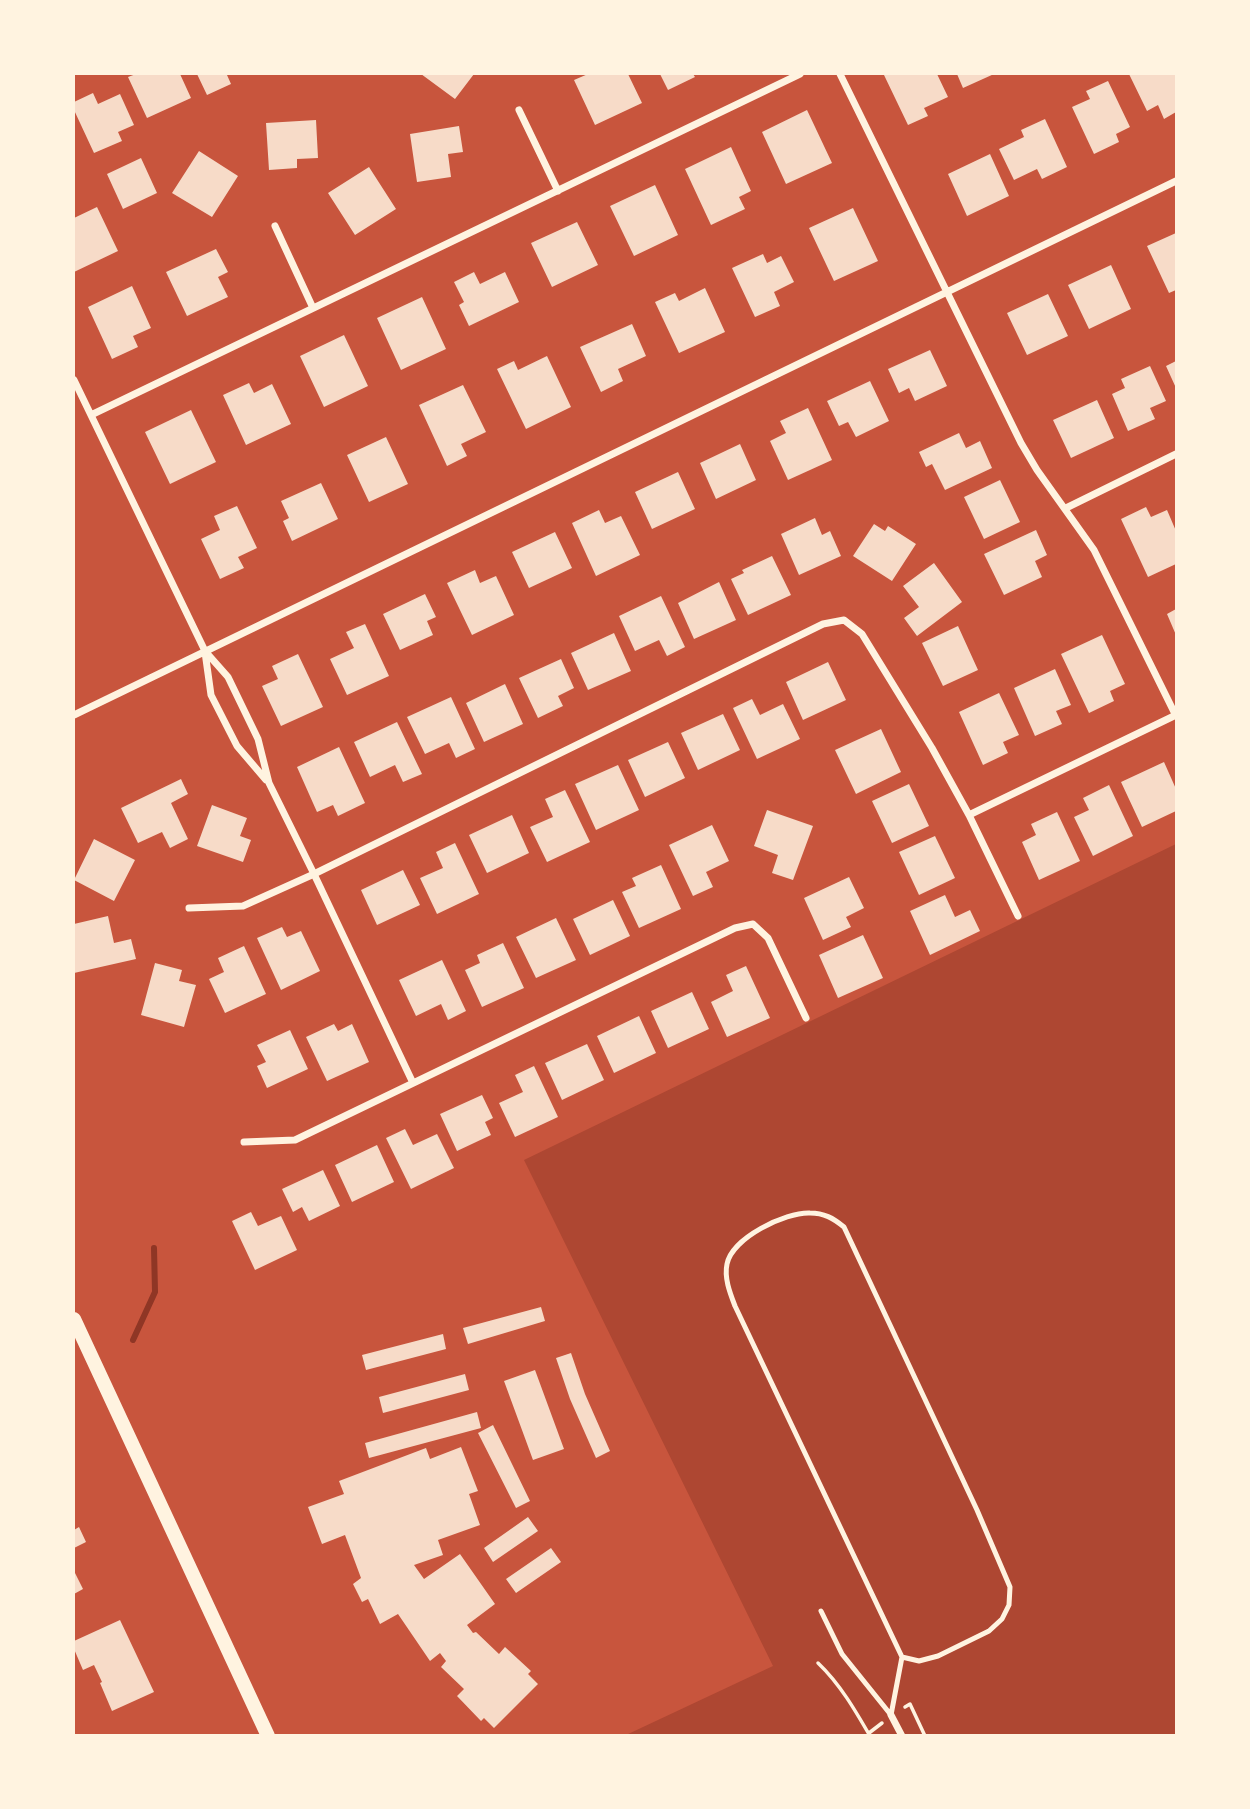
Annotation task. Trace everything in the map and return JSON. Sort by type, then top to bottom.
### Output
[{"type":"main road","points":[[74,1319],[268,1735]]},
{"type":"street","points":[[91,415],[800,74]]},
{"type":"street","points":[[840,74],[1021,443],[1094,550],[1176,715],[969,816]]},
{"type":"street","points":[[519,110],[558,191]]},
{"type":"street","points":[[74,715],[1177,181]]},
{"type":"street","points":[[275,226],[313,308]]},
{"type":"street","points":[[74,380],[205,651],[228,677],[258,739],[269,783],[413,1083]]},
{"type":"street","points":[[1066,508],[1177,454]]},
{"type":"street","points":[[189,908],[243,906],[823,624],[844,620],[862,634],[932,748],[1018,916]]},
{"type":"street","points":[[205,651],[211,695],[237,746],[269,783]]},
{"type":"street","points":[[244,1142],[295,1140],[734,929],[753,924],[768,938],[806,1018]]},
{"type":"street","points":[[891,1715],[902,1735]]},
{"type":"lane","points":[[891,1715],[902,1657],[735,1306],[726,1278],[727,1263],[733,1249],[745,1238],[794,1214],[812,1213],[831,1217],[844,1227],[1010,1587],[1009,1605],[1002,1619],[989,1631],[938,1656],[919,1661],[902,1657]]},
{"type":"lane","points":[[821,1611],[842,1654],[891,1715]]},
{"type":"path","points":[[818,1663],[836,1683],[870,1735]]},
{"type":"path","points":[[910,1704],[925,1735]]},
{"type":"shaded area","points":[[1176,844],[1176,1735],[626,1735],[773,1666],[524,1160]]},
{"type":"building","points":[[136,74],[180,74],[191,98],[147,118],[128,77]]},
{"type":"building","points":[[197,74],[231,74],[227,75],[231,84],[207,95]]},
{"type":"building","points":[[421,74],[474,74],[455,99]]},
{"type":"building","points":[[588,74],[628,74],[642,103],[595,125],[574,80]]},
{"type":"building","points":[[660,74],[693,74],[695,77],[668,90]]},
{"type":"building","points":[[937,74],[948,97],[924,108],[928,116],[908,125],[884,75]]},
{"type":"building","points":[[957,74],[994,74],[963,88]]},
{"type":"building","points":[[1129,74],[1176,74],[1176,112],[1164,119],[1158,105],[1147,111]]},
{"type":"building","points":[[1108,81],[1130,127],[1116,134],[1119,142],[1094,154],[1072,107],[1090,99],[1086,91]]},
{"type":"building","points":[[93,93],[98,104],[120,94],[134,125],[118,132],[122,141],[94,153],[74,110],[74,102]]},
{"type":"building","points":[[807,110],[832,163],[786,184],[762,132]]},
{"type":"building","points":[[1045,119],[1067,167],[1042,179],[1037,169],[1014,180],[999,149],[1024,137],[1021,130]]},
{"type":"building","points":[[316,120],[318,158],[297,159],[297,168],[269,170],[266,123]]},
{"type":"building","points":[[459,126],[463,152],[448,154],[451,177],[417,182],[410,134]]},
{"type":"building","points":[[731,147],[751,191],[739,197],[745,209],[711,225],[685,169]]},
{"type":"building","points":[[199,151],[238,176],[212,217],[172,193]]},
{"type":"building","points":[[990,154],[1009,196],[967,216],[948,174]]},
{"type":"building","points":[[141,158],[157,193],[123,209],[107,174]]},
{"type":"building","points":[[369,167],[396,209],[355,235],[328,193]]},
{"type":"building","points":[[655,185],[678,235],[634,256],[610,206]]},
{"type":"building","points":[[97,207],[118,251],[74,272],[74,218]]},
{"type":"building","points":[[853,208],[878,261],[834,281],[809,228]]},
{"type":"building","points":[[577,222],[598,265],[552,287],[531,243]]},
{"type":"building","points":[[1176,233],[1176,290],[1169,293],[1147,246]]},
{"type":"building","points":[[216,249],[228,272],[218,277],[228,297],[187,316],[166,272]]},
{"type":"building","points":[[763,254],[767,263],[781,256],[794,282],[774,292],[780,306],[755,317],[732,268]]},
{"type":"building","points":[[1111,265],[1131,309],[1089,329],[1068,285]]},
{"type":"building","points":[[474,272],[480,284],[505,272],[519,302],[469,326],[459,305],[464,302],[454,282]]},
{"type":"building","points":[[132,286],[151,328],[133,336],[138,347],[112,359],[88,307]]},
{"type":"building","points":[[705,288],[725,332],[679,353],[655,302],[675,293],[679,301]]},
{"type":"building","points":[[1048,294],[1068,336],[1027,355],[1007,313]]},
{"type":"building","points":[[422,297],[446,349],[401,370],[377,318]]},
{"type":"building","points":[[632,324],[646,356],[618,369],[623,381],[601,392],[580,347]]},
{"type":"building","points":[[344,335],[368,386],[324,407],[300,356]]},
{"type":"building","points":[[930,350],[947,386],[915,401],[909,388],[899,393],[888,369]]},
{"type":"building","points":[[547,356],[571,407],[526,429],[497,369],[514,361],[518,370]]},
{"type":"building","points":[[1176,361],[1176,388],[1166,366]]},
{"type":"building","points":[[1150,366],[1166,401],[1150,408],[1155,419],[1128,431],[1112,394],[1125,388],[1121,379]]},
{"type":"building","points":[[870,381],[889,421],[856,437],[848,422],[839,426],[827,401]]},
{"type":"building","points":[[249,383],[254,393],[272,384],[291,424],[246,445],[223,395]]},
{"type":"building","points":[[463,385],[486,432],[461,444],[467,456],[447,466],[419,405]]},
{"type":"building","points":[[1097,400],[1114,438],[1071,458],[1053,420]]},
{"type":"building","points":[[808,408],[832,460],[788,480],[770,441],[786,433],[780,421]]},
{"type":"building","points":[[191,410],[216,462],[170,484],[145,432]]},
{"type":"building","points":[[959,433],[966,448],[980,441],[992,468],[945,490],[932,464],[926,467],[919,452]]},
{"type":"building","points":[[386,437],[408,484],[369,502],[347,455]]},
{"type":"building","points":[[740,444],[756,480],[716,499],[700,463]]},
{"type":"building","points":[[678,472],[695,509],[652,529],[635,492]]},
{"type":"building","points":[[1000,480],[1020,522],[984,539],[964,497]]},
{"type":"building","points":[[321,483],[338,519],[292,541],[283,521],[289,518],[281,501]]},
{"type":"building","points":[[237,506],[257,548],[238,557],[244,568],[220,579],[201,539],[220,530],[214,516]]},
{"type":"building","points":[[1146,507],[1151,517],[1167,510],[1176,531],[1176,564],[1148,577],[1121,519]]},
{"type":"building","points":[[599,510],[605,523],[621,516],[640,555],[596,576],[572,523]]},
{"type":"building","points":[[815,518],[822,535],[830,531],[841,556],[799,575],[781,534]]},
{"type":"building","points":[[874,524],[885,531],[888,526],[916,544],[892,581],[853,556]]},
{"type":"building","points":[[1036,530],[1047,555],[1035,561],[1042,577],[1004,595],[984,554]]},
{"type":"building","points":[[555,532],[572,568],[529,588],[512,552]]},
{"type":"building","points":[[772,556],[791,595],[748,615],[731,579],[744,573],[742,570]]},
{"type":"building","points":[[934,563],[962,602],[917,636],[904,618],[919,607],[903,586]]},
{"type":"building","points":[[475,570],[480,583],[496,576],[514,615],[472,635],[447,583]]},
{"type":"building","points":[[719,582],[736,620],[694,639],[678,603]]},
{"type":"building","points":[[425,594],[436,617],[427,621],[433,635],[400,650],[383,614]]},
{"type":"building","points":[[661,596],[685,647],[667,656],[659,640],[635,651],[619,616]]},
{"type":"building","points":[[1176,609],[1176,635],[1167,614]]},
{"type":"building","points":[[365,624],[389,676],[347,695],[330,659],[354,648],[346,632]]},
{"type":"building","points":[[958,626],[978,670],[943,686],[922,643]]},
{"type":"building","points":[[614,633],[631,671],[588,690],[571,653]]},
{"type":"building","points":[[1102,635],[1125,684],[1110,691],[1114,701],[1089,713],[1061,654]]},
{"type":"building","points":[[298,654],[323,707],[281,726],[262,686],[278,679],[272,666]]},
{"type":"building","points":[[561,659],[574,688],[558,696],[563,706],[538,718],[519,678]]},
{"type":"building","points":[[828,662],[846,700],[803,720],[786,682]]},
{"type":"building","points":[[1055,669],[1071,705],[1056,711],[1062,724],[1035,736],[1014,688]]},
{"type":"building","points":[[505,684],[523,724],[484,742],[466,703]]},
{"type":"building","points":[[999,693],[1019,735],[1003,742],[1008,753],[983,765],[959,712]]},
{"type":"building","points":[[451,697],[475,749],[456,758],[449,743],[425,754],[407,717]]},
{"type":"building","points":[[752,699],[760,715],[783,704],[800,739],[757,759],[733,708]]},
{"type":"building","points":[[723,714],[740,750],[698,770],[681,733]]},
{"type":"building","points":[[397,722],[422,774],[403,782],[395,765],[370,777],[354,742]]},
{"type":"building","points":[[881,729],[901,772],[856,794],[835,750]]},
{"type":"building","points":[[668,742],[685,778],[645,797],[628,760]]},
{"type":"building","points":[[339,747],[365,803],[338,816],[333,805],[317,812],[297,767]]},
{"type":"building","points":[[1164,762],[1176,789],[1176,811],[1142,827],[1121,782]]},
{"type":"building","points":[[618,765],[639,810],[596,830],[575,784]]},
{"type":"building","points":[[181,779],[188,794],[171,803],[188,839],[170,848],[162,832],[138,843],[121,808]]},
{"type":"building","points":[[909,784],[929,826],[892,843],[872,801]]},
{"type":"building","points":[[1109,785],[1133,836],[1093,856],[1074,817],[1089,810],[1083,798]]},
{"type":"building","points":[[565,790],[590,842],[547,862],[530,827],[553,817],[545,799]]},
{"type":"building","points":[[212,805],[247,818],[240,836],[251,840],[243,862],[197,846]]},
{"type":"building","points":[[767,810],[813,826],[793,880],[772,873],[778,855],[754,846]]},
{"type":"building","points":[[1057,812],[1080,861],[1039,880],[1022,842],[1036,835],[1031,824]]},
{"type":"building","points":[[512,815],[529,853],[487,873],[469,835]]},
{"type":"building","points":[[712,825],[729,861],[706,872],[713,887],[693,896],[669,845]]},
{"type":"building","points":[[935,836],[955,878],[919,895],[899,852]]},
{"type":"building","points":[[94,839],[135,860],[114,901],[74,880]]},
{"type":"building","points":[[455,843],[479,894],[437,914],[420,878],[443,868],[436,852]]},
{"type":"building","points":[[661,865],[681,909],[639,928],[622,892],[636,886],[632,878]]},
{"type":"building","points":[[403,870],[420,905],[377,925],[361,890]]},
{"type":"building","points":[[849,877],[864,908],[846,917],[851,927],[823,940],[804,898]]},
{"type":"building","points":[[945,895],[955,917],[970,910],[980,931],[930,955],[910,911]]},
{"type":"building","points":[[613,900],[630,936],[590,955],[573,919]]},
{"type":"building","points":[[108,916],[114,943],[131,939],[136,959],[74,973],[74,924]]},
{"type":"building","points":[[556,918],[576,960],[536,978],[516,937]]},
{"type":"building","points":[[282,927],[287,937],[301,931],[320,971],[281,990],[257,938]]},
{"type":"building","points":[[863,935],[883,978],[838,998],[819,955]]},
{"type":"building","points":[[503,943],[524,988],[482,1007],[465,970],[480,963],[477,955]]},
{"type":"building","points":[[244,946],[266,994],[225,1013],[209,979],[224,972],[218,958]]},
{"type":"building","points":[[442,960],[466,1011],[448,1020],[441,1004],[416,1016],[399,980]]},
{"type":"building","points":[[155,963],[182,970],[179,981],[196,985],[184,1027],[141,1015]]},
{"type":"building","points":[[746,966],[770,1018],[727,1037],[711,1002],[733,991],[726,975]]},
{"type":"building","points":[[692,992],[709,1029],[668,1048],[651,1011]]},
{"type":"building","points":[[639,1016],[656,1053],[614,1073],[597,1036]]},
{"type":"building","points":[[334,1024],[338,1031],[352,1024],[369,1062],[327,1081],[306,1037]]},
{"type":"building","points":[[290,1030],[308,1069],[267,1088],[257,1066],[266,1062],[257,1045]]},
{"type":"building","points":[[587,1044],[604,1080],[562,1100],[545,1063]]},
{"type":"building","points":[[534,1066],[558,1117],[515,1137],[499,1103],[523,1092],[515,1075]]},
{"type":"building","points":[[482,1095],[493,1118],[485,1122],[491,1135],[457,1151],[440,1114]]},
{"type":"building","points":[[405,1129],[413,1145],[437,1134],[454,1168],[411,1189],[386,1138]]},
{"type":"building","points":[[377,1145],[394,1182],[352,1202],[335,1165]]},
{"type":"building","points":[[323,1170],[340,1206],[309,1221],[302,1207],[293,1212],[282,1189]]},
{"type":"building","points":[[251,1212],[258,1226],[281,1216],[297,1250],[255,1270],[232,1221]]},
{"type":"building","points":[[541,1307],[545,1321],[468,1344],[463,1328]]},
{"type":"building","points":[[443,1334],[446,1349],[366,1370],[362,1355]]},
{"type":"building","points":[[571,1353],[585,1394],[610,1451],[596,1458],[570,1399],[556,1358]]},
{"type":"building","points":[[535,1370],[564,1449],[533,1460],[504,1381]]},
{"type":"building","points":[[465,1374],[469,1390],[383,1413],[379,1397]]},
{"type":"building","points":[[477,1412],[481,1428],[369,1458],[365,1443]]},
{"type":"building","points":[[493,1425],[530,1501],[516,1508],[478,1433]]},
{"type":"building","points":[[461,1447],[478,1491],[469,1494],[480,1525],[438,1540],[443,1555],[414,1565],[424,1579],[460,1554],[495,1604],[467,1625],[499,1654],[505,1647],[531,1671],[528,1674],[538,1684],[494,1728],[484,1718],[481,1721],[457,1696],[464,1689],[441,1667],[446,1661],[440,1653],[430,1661],[398,1614],[380,1624],[368,1599],[362,1602],[353,1584],[361,1578],[345,1535],[322,1544],[308,1507],[344,1494],[339,1481],[426,1448],[430,1459]]},
{"type":"building","points":[[528,1517],[538,1531],[493,1562],[484,1548]]},
{"type":"building","points":[[79,1527],[86,1542],[74,1548],[74,1530]]},
{"type":"building","points":[[551,1548],[561,1562],[516,1593],[506,1579]]},
{"type":"building","points":[[74,1574],[83,1589],[74,1594]]},
{"type":"building","points":[[120,1620],[154,1692],[112,1711],[94,1665],[83,1670],[74,1649],[74,1641]]},
{"type":"waterway","points":[[133,1340],[155,1292],[154,1248]]}]
